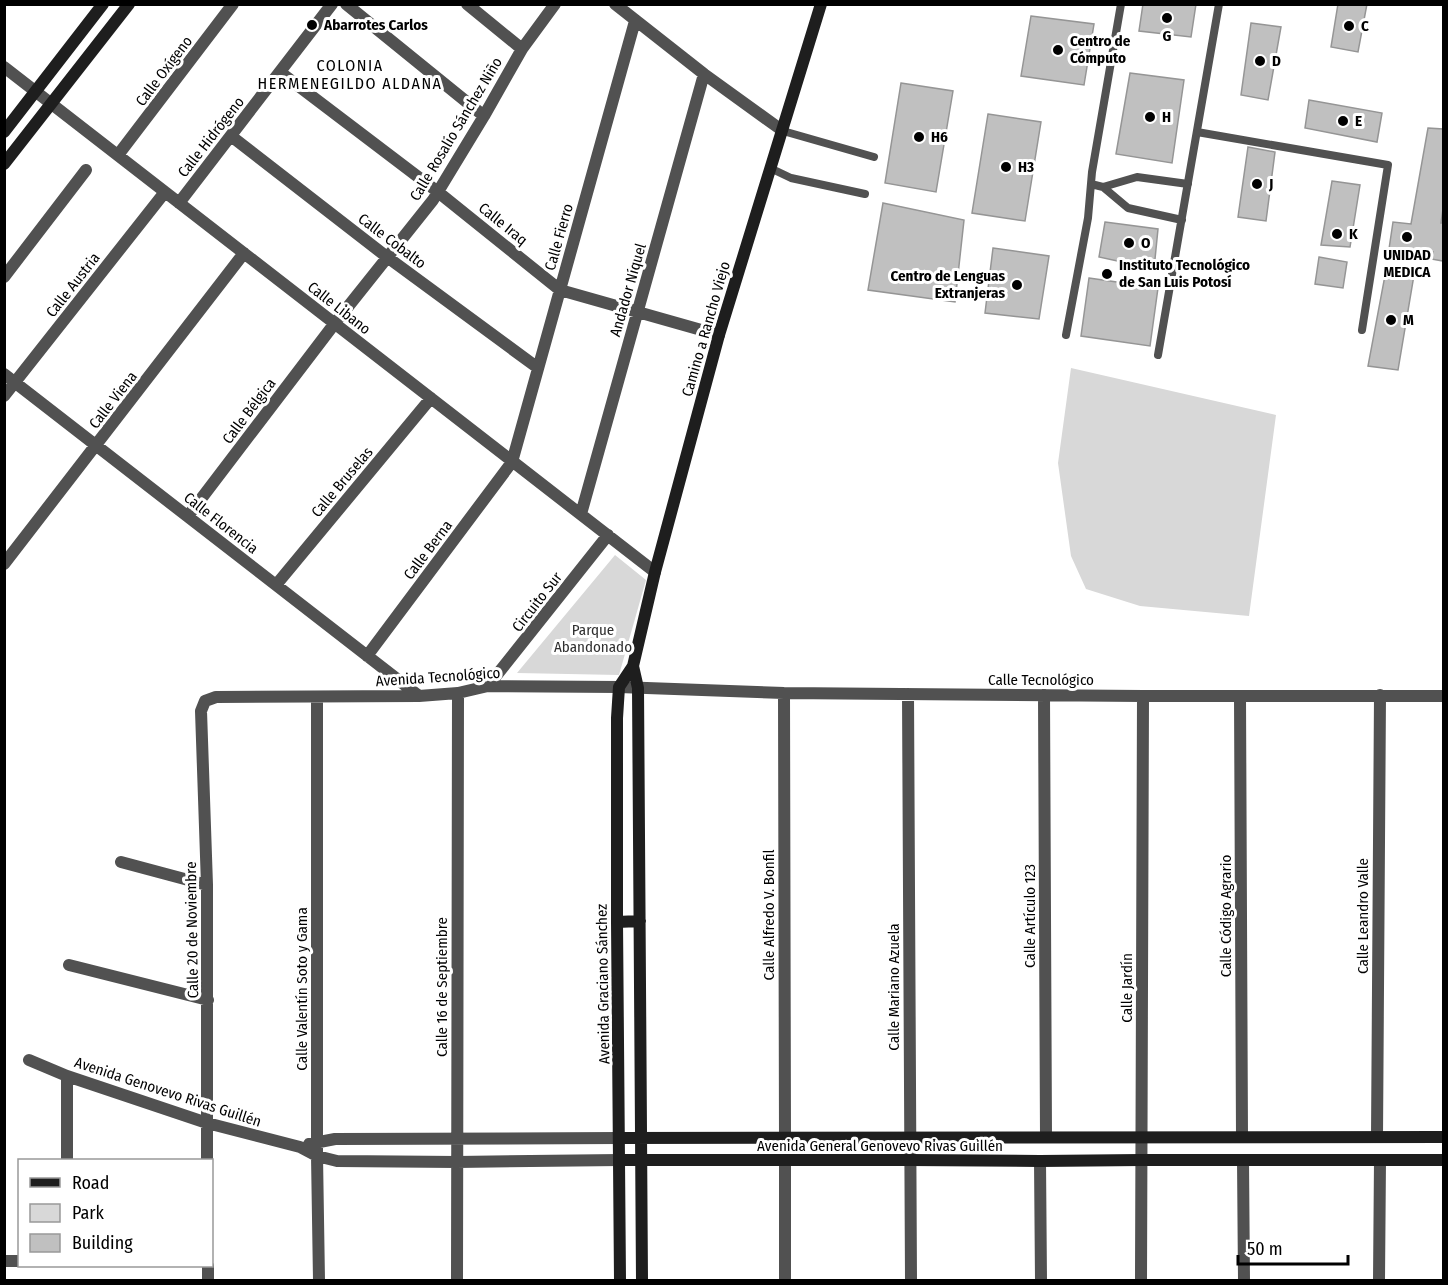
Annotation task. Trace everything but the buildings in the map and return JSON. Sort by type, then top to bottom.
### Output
[{"type":"street","points":[[4,132],[103,4]]},
{"type":"street","points":[[4,164],[129,4]]},
{"type":"street","name":"Calle Oxígeno","points":[[118,155],[233,4]]},
{"type":"street","name":"Calle Hidrógeno","points":[[179,203],[332,4]]},
{"type":"street","points":[[345,4],[484,116]]},
{"type":"street","points":[[467,4],[522,49]]},
{"type":"street","name":"Calle Rosalío Sánchez Niño","points":[[335,323],[438,192],[522,49],[555,4]]},
{"type":"street","points":[[615,4],[704,74],[783,131]]},
{"type":"street","name":"Camino a Rancho Viejo","points":[[619,687],[633,666],[655,572],[719,335],[821,4]]},
{"type":"street","name":"Calle Fierro","points":[[512,462],[635,21]]},
{"type":"street","name":"Calle Libano","points":[[4,67],[655,572]]},
{"type":"street","name":"Calle Iraq","points":[[280,72],[438,192],[560,290],[719,335]]},
{"type":"street","name":"Andador Níquel","points":[[580,514],[704,74]]},
{"type":"street","name":"Calle Cobalto","points":[[231,136],[387,257],[538,368]]},
{"type":"street","points":[[4,277],[86,170]]},
{"type":"street","name":"Calle Austria","points":[[4,396],[165,192]]},
{"type":"street","name":"Calle Viena","points":[[4,564],[244,253]]},
{"type":"street","name":"Calle Bélgica","points":[[188,516],[335,323]]},
{"type":"street","name":"Calle Florencia","points":[[4,374],[420,696]]},
{"type":"street","name":"Calle Bruselas","points":[[276,585],[431,398]]},
{"type":"street","name":"Calle Berna","points":[[367,656],[512,462]]},
{"type":"street","name":"Circuito Sur","points":[[489,686],[608,535]]},
{"type":"street","name":"Camino a Rancho Viejo","points":[[633,666],[638,688]]},
{"type":"street","name":"Avenida Tecnológico","points":[[205,701],[216,697],[420,696],[458,693],[489,686],[638,688]]},
{"type":"street","name":"Avenida Graciano Sánchez","points":[[619,687],[617,922],[620,1281]]},
{"type":"street","points":[[638,688],[642,1281]]},
{"type":"street","name":"Calle Tecnológico","points":[[638,688],[784,693],[1443,696]]},
{"type":"street","name":"Calle 16 de Septiembre","points":[[457,1281],[458,693]]},
{"type":"street","name":"Calle Alfredo V. Bonfil","points":[[784,693],[785,1138]]},
{"type":"street","name":"Calle Mariano Azuela","points":[[908,694],[911,1281]]},
{"type":"street","name":"Calle Artículo 123","points":[[1044,695],[1046,1137]]},
{"type":"street","name":"Calle Leandro Valle","points":[[1377,1137],[1380,695]]},
{"type":"street","name":"Calle Jardín","points":[[1141,1281],[1143,696]]},
{"type":"street","name":"Calle Código Agrario","points":[[1240,696],[1242,1137]]},
{"type":"street","name":"Calle Valentín Soto y Gama","points":[[317,697],[318,1281]]},
{"type":"street","name":"Calle 20 de Noviembre","points":[[205,701],[201,711],[207,885],[207,1159]]},
{"type":"street","points":[[122,862],[207,885]]},
{"type":"street","points":[[617,922],[640,921]]},
{"type":"street","points":[[69,965],[208,1000]]},
{"type":"street","name":"Avenida Genovevo Rivas Guillén","points":[[29,1060],[67,1076],[207,1123],[300,1147],[317,1156]]},
{"type":"street","points":[[67,1076],[67,1159]]},
{"type":"street","name":"Avenida General Genovevo Rivas Guillén","points":[[317,1142],[335,1139],[457,1138],[1443,1137]]},
{"type":"street","points":[[300,1147],[317,1142]]},
{"type":"street","name":"Avenida General Genovevo Rivas Guillén","points":[[317,1156],[337,1161],[457,1162],[1443,1160]]},
{"type":"street","points":[[785,1160],[785,1281]]},
{"type":"street","points":[[1243,1160],[1244,1281]]},
{"type":"street","points":[[1379,1281],[1380,1160]]},
{"type":"street","points":[[1041,1161],[1041,1281]]},
{"type":"lane","points":[[1066,334],[1088,218],[1090,184],[1121,4]]},
{"type":"lane","points":[[1158,355],[1219,4]]},
{"type":"lane","points":[[783,131],[874,157]]},
{"type":"lane","points":[[1197,132],[1388,165],[1362,330]]},
{"type":"lane","points":[[770,168],[790,178],[865,194]]},
{"type":"lane","points":[[1090,184],[1103,186],[1137,177],[1188,184]]},
{"type":"lane","points":[[1103,186],[1128,208],[1182,220]]},
{"type":"green space","points":[[1071,368],[1276,415],[1249,616],[1140,606],[1086,589],[1071,556],[1058,463]]},
{"type":"green space","name":"Parque Abandonado","points":[[615,555],[646,580],[619,675],[517,673]]},
{"type":"place","name":"G","points":[[1167,18]]},
{"type":"place","name":"Abarrotes Carlos","points":[[312,25]]},
{"type":"place","name":"C","points":[[1349,26]]},
{"type":"place","name":"Centro de Cómputo","points":[[1058,50]]},
{"type":"place","name":"D","points":[[1260,61]]},
{"type":"place","name":"H","points":[[1150,117]]},
{"type":"place","name":"E","points":[[1343,121]]},
{"type":"place","name":"H6","points":[[919,137]]},
{"type":"place","name":"H3","points":[[1006,167]]},
{"type":"place","name":"J","points":[[1257,184]]},
{"type":"place","name":"K","points":[[1337,234]]},
{"type":"place","name":"UNIDAD MEDICA","points":[[1407,237]]},
{"type":"place","name":"O","points":[[1129,243]]},
{"type":"place","name":"Instituto Tecnológico de San Luis Potosí","points":[[1107,274]]},
{"type":"place","name":"Centro de Lenguas Extranjeras","points":[[1017,285]]},
{"type":"place","name":"M","points":[[1391,320]]},
{"type":"district","name":"COLONIA HERMENEGILDO ALDANA","points":[[350,74]]}]
